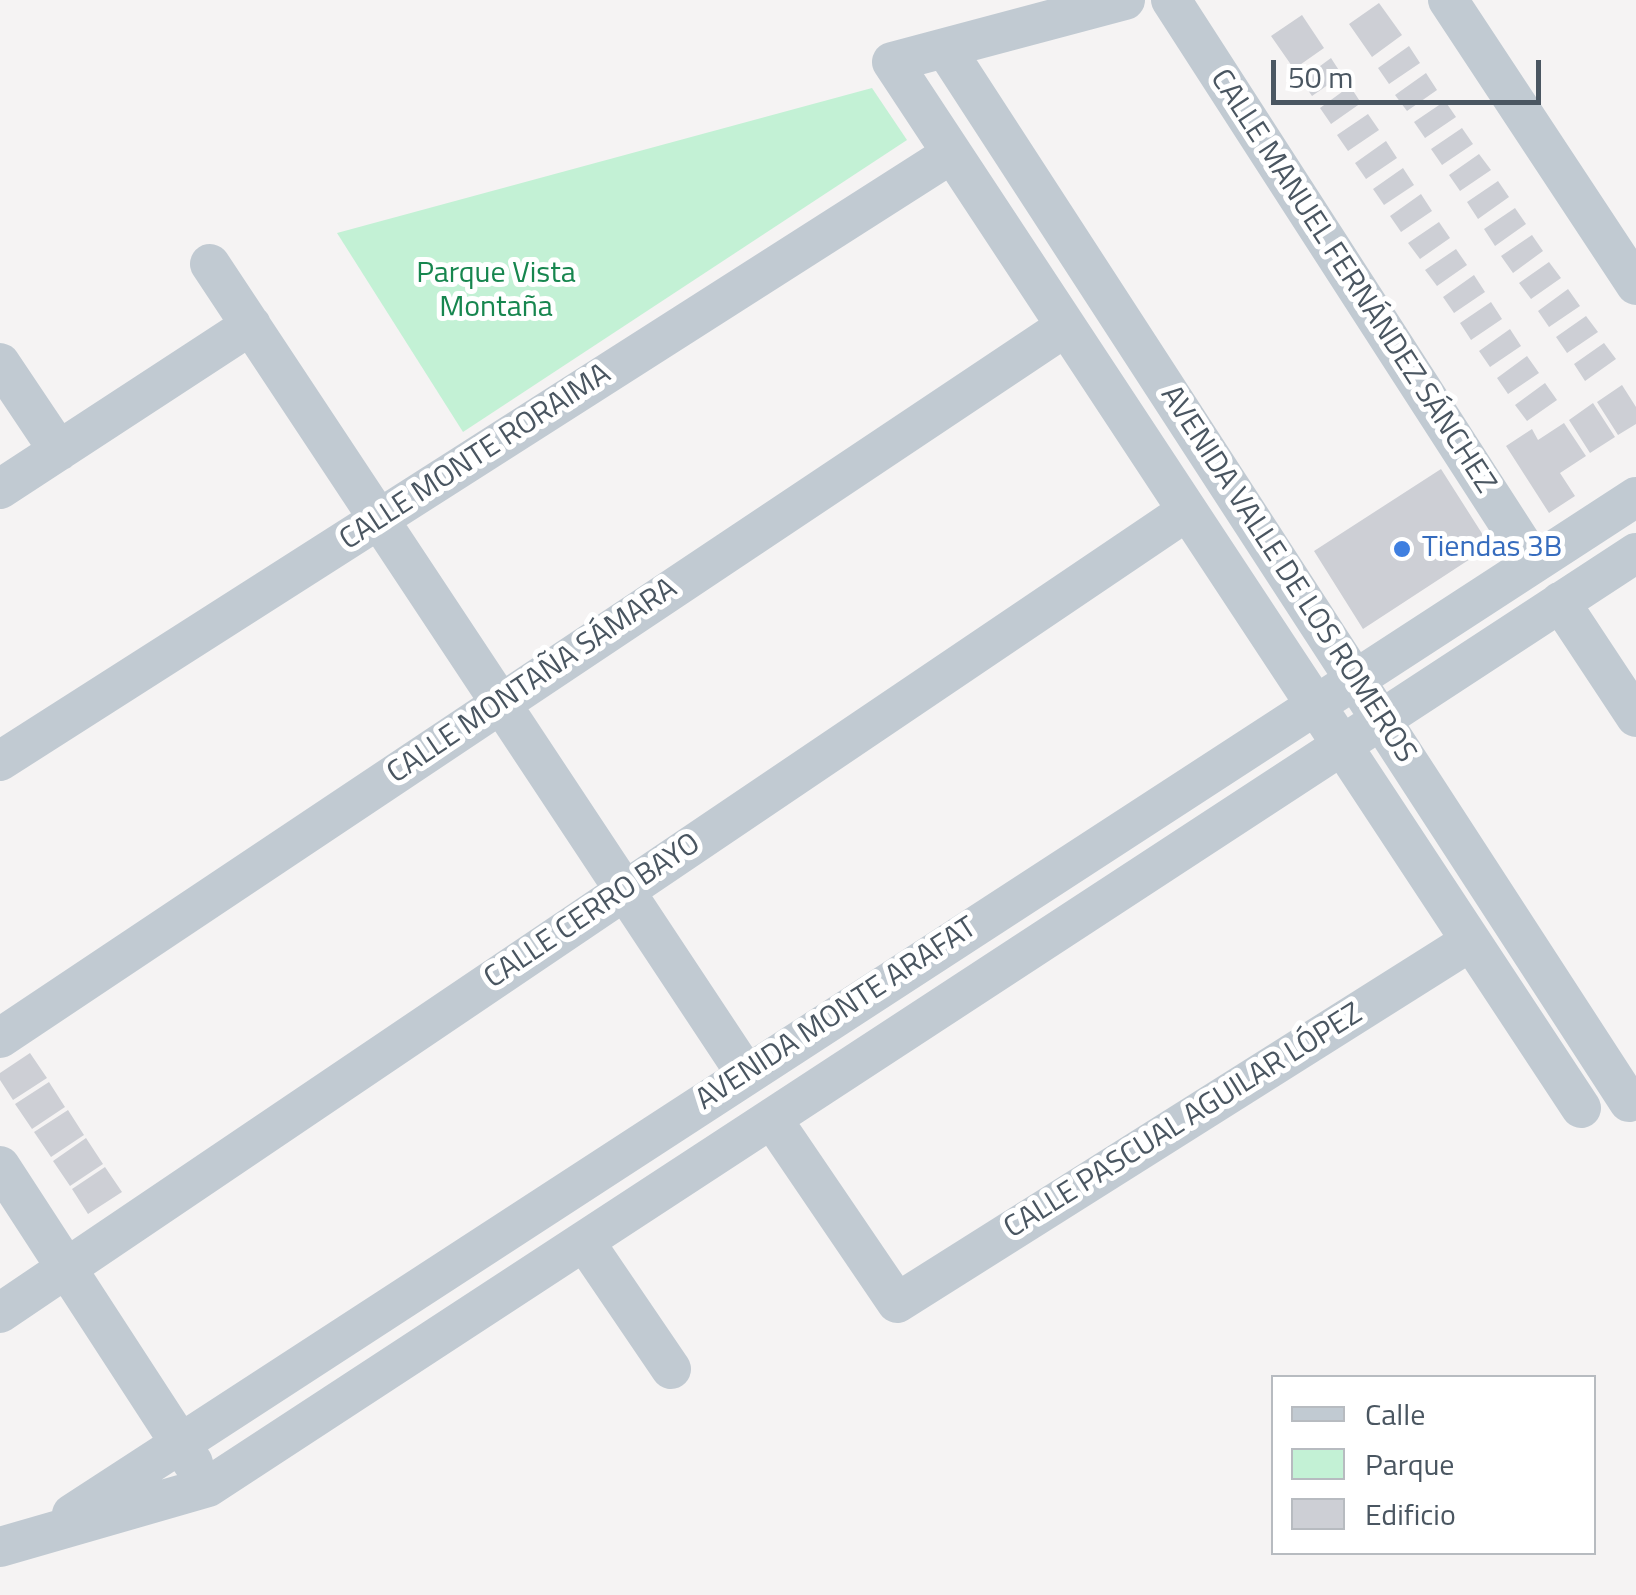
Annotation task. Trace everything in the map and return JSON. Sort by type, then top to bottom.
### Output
[{"type":"street","points":[[944,48],[1125,0]]},
{"type":"street","name":"CALLE MANUEL FERNÁNDEZ SÁNCHEZ","points":[[1171,0],[1534,563]]},
{"type":"street","points":[[1448,0],[1636,285]]},
{"type":"street","name":"AVENIDA VALLE DE LOS ROMEROS","points":[[1582,1108],[892,62],[944,48],[1629,1102]]},
{"type":"street","name":"CALLE MONTE RORAIMA","points":[[0,761],[952,154]]},
{"type":"street","points":[[210,264],[746,1074]]},
{"type":"street","points":[[0,489],[251,325]]},
{"type":"street","name":"CALLE MONTAÑA SÁMARA","points":[[0,1038],[1065,326]]},
{"type":"street","points":[[0,363],[58,451]]},
{"type":"street","name":"AVENIDA MONTE ARAFAT","points":[[39,1536],[1636,497]]},
{"type":"street","name":"CALLE CERRO BAYO","points":[[0,1313],[1187,511]]},
{"type":"street","name":"AVENIDA MONTE ARAFAT","points":[[0,1547],[208,1487],[1636,553]]},
{"type":"street","points":[[1560,602],[1636,717]]},
{"type":"street","name":"CALLE PASCUAL AGUILAR LÓPEZ","points":[[772,1118],[897,1303],[1471,941]]},
{"type":"street","points":[[1536,1038],[1573,1016]]},
{"type":"street","points":[[0,1166],[208,1487]]},
{"type":"street","points":[[584,1241],[671,1369]]},
{"type":"green space","name":"Parque Vista Montaña","points":[[872,88],[907,140],[463,432],[337,233]]},
{"type":"building","points":[[1379,3],[1402,35],[1372,57],[1349,24]]},
{"type":"building","points":[[1302,15],[1324,48],[1294,69],[1271,36]]},
{"type":"building","points":[[1409,46],[1420,63],[1389,84],[1378,68]]},
{"type":"building","points":[[1331,58],[1342,75],[1312,96],[1301,80]]},
{"type":"building","points":[[1426,73],[1437,90],[1407,111],[1395,95]]},
{"type":"building","points":[[1350,86],[1361,103],[1331,124],[1320,108]]},
{"type":"building","points":[[1445,101],[1456,117],[1425,138],[1414,122]]},
{"type":"building","points":[[1368,114],[1379,130],[1348,151],[1337,135]]},
{"type":"building","points":[[1462,128],[1473,144],[1442,165],[1431,149]]},
{"type":"building","points":[[1386,141],[1397,158],[1366,179],[1355,163]]},
{"type":"building","points":[[1479,154],[1491,170],[1460,191],[1449,175]]},
{"type":"building","points":[[1403,168],[1414,185],[1384,205],[1373,189]]},
{"type":"building","points":[[1498,181],[1509,197],[1478,219],[1467,202]]},
{"type":"building","points":[[1421,194],[1432,211],[1401,232],[1390,216]]},
{"type":"building","points":[[1515,208],[1526,224],[1495,246],[1484,229]]},
{"type":"building","points":[[1439,222],[1450,238],[1420,259],[1408,243]]},
{"type":"building","points":[[1532,235],[1543,251],[1513,273],[1501,256]]},
{"type":"building","points":[[1456,249],[1467,265],[1437,286],[1425,270]]},
{"type":"building","points":[[1549,262],[1561,278],[1531,299],[1519,283]]},
{"type":"building","points":[[1474,275],[1485,292],[1454,313],[1443,297]]},
{"type":"building","points":[[1568,289],[1580,306],[1549,327],[1538,311]]},
{"type":"building","points":[[1491,302],[1502,319],[1471,340],[1460,323]]},
{"type":"building","points":[[1586,316],[1598,332],[1567,353],[1556,337]]},
{"type":"building","points":[[1510,329],[1521,346],[1490,367],[1479,351]]},
{"type":"building","points":[[1604,343],[1616,359],[1585,381],[1574,364]]},
{"type":"building","points":[[1527,356],[1539,373],[1508,394],[1497,378]]},
{"type":"building","points":[[1545,383],[1557,400],[1527,421],[1515,405]]},
{"type":"building","points":[[1622,385],[1636,407],[1636,424],[1618,435],[1597,402]]},
{"type":"building","points":[[1593,403],[1615,437],[1590,453],[1569,420]]},
{"type":"building","points":[[1564,423],[1586,456],[1560,473],[1575,496],[1549,513],[1506,446],[1532,429],[1538,440]]},
{"type":"building","name":"Tiendas 3B","points":[[1441,469],[1490,546],[1363,629],[1314,551]]},
{"type":"building","points":[[30,1053],[47,1078],[13,1100],[0,1080],[0,1073]]},
{"type":"building","points":[[49,1082],[65,1107],[32,1129],[15,1104]]},
{"type":"building","points":[[68,1110],[84,1135],[51,1157],[34,1132]]},
{"type":"building","points":[[86,1138],[103,1164],[70,1186],[53,1161]]},
{"type":"building","points":[[105,1167],[122,1192],[88,1214],[72,1189]]},
{"type":"place","name":"Tiendas 3B","points":[[1402,549]]}]
